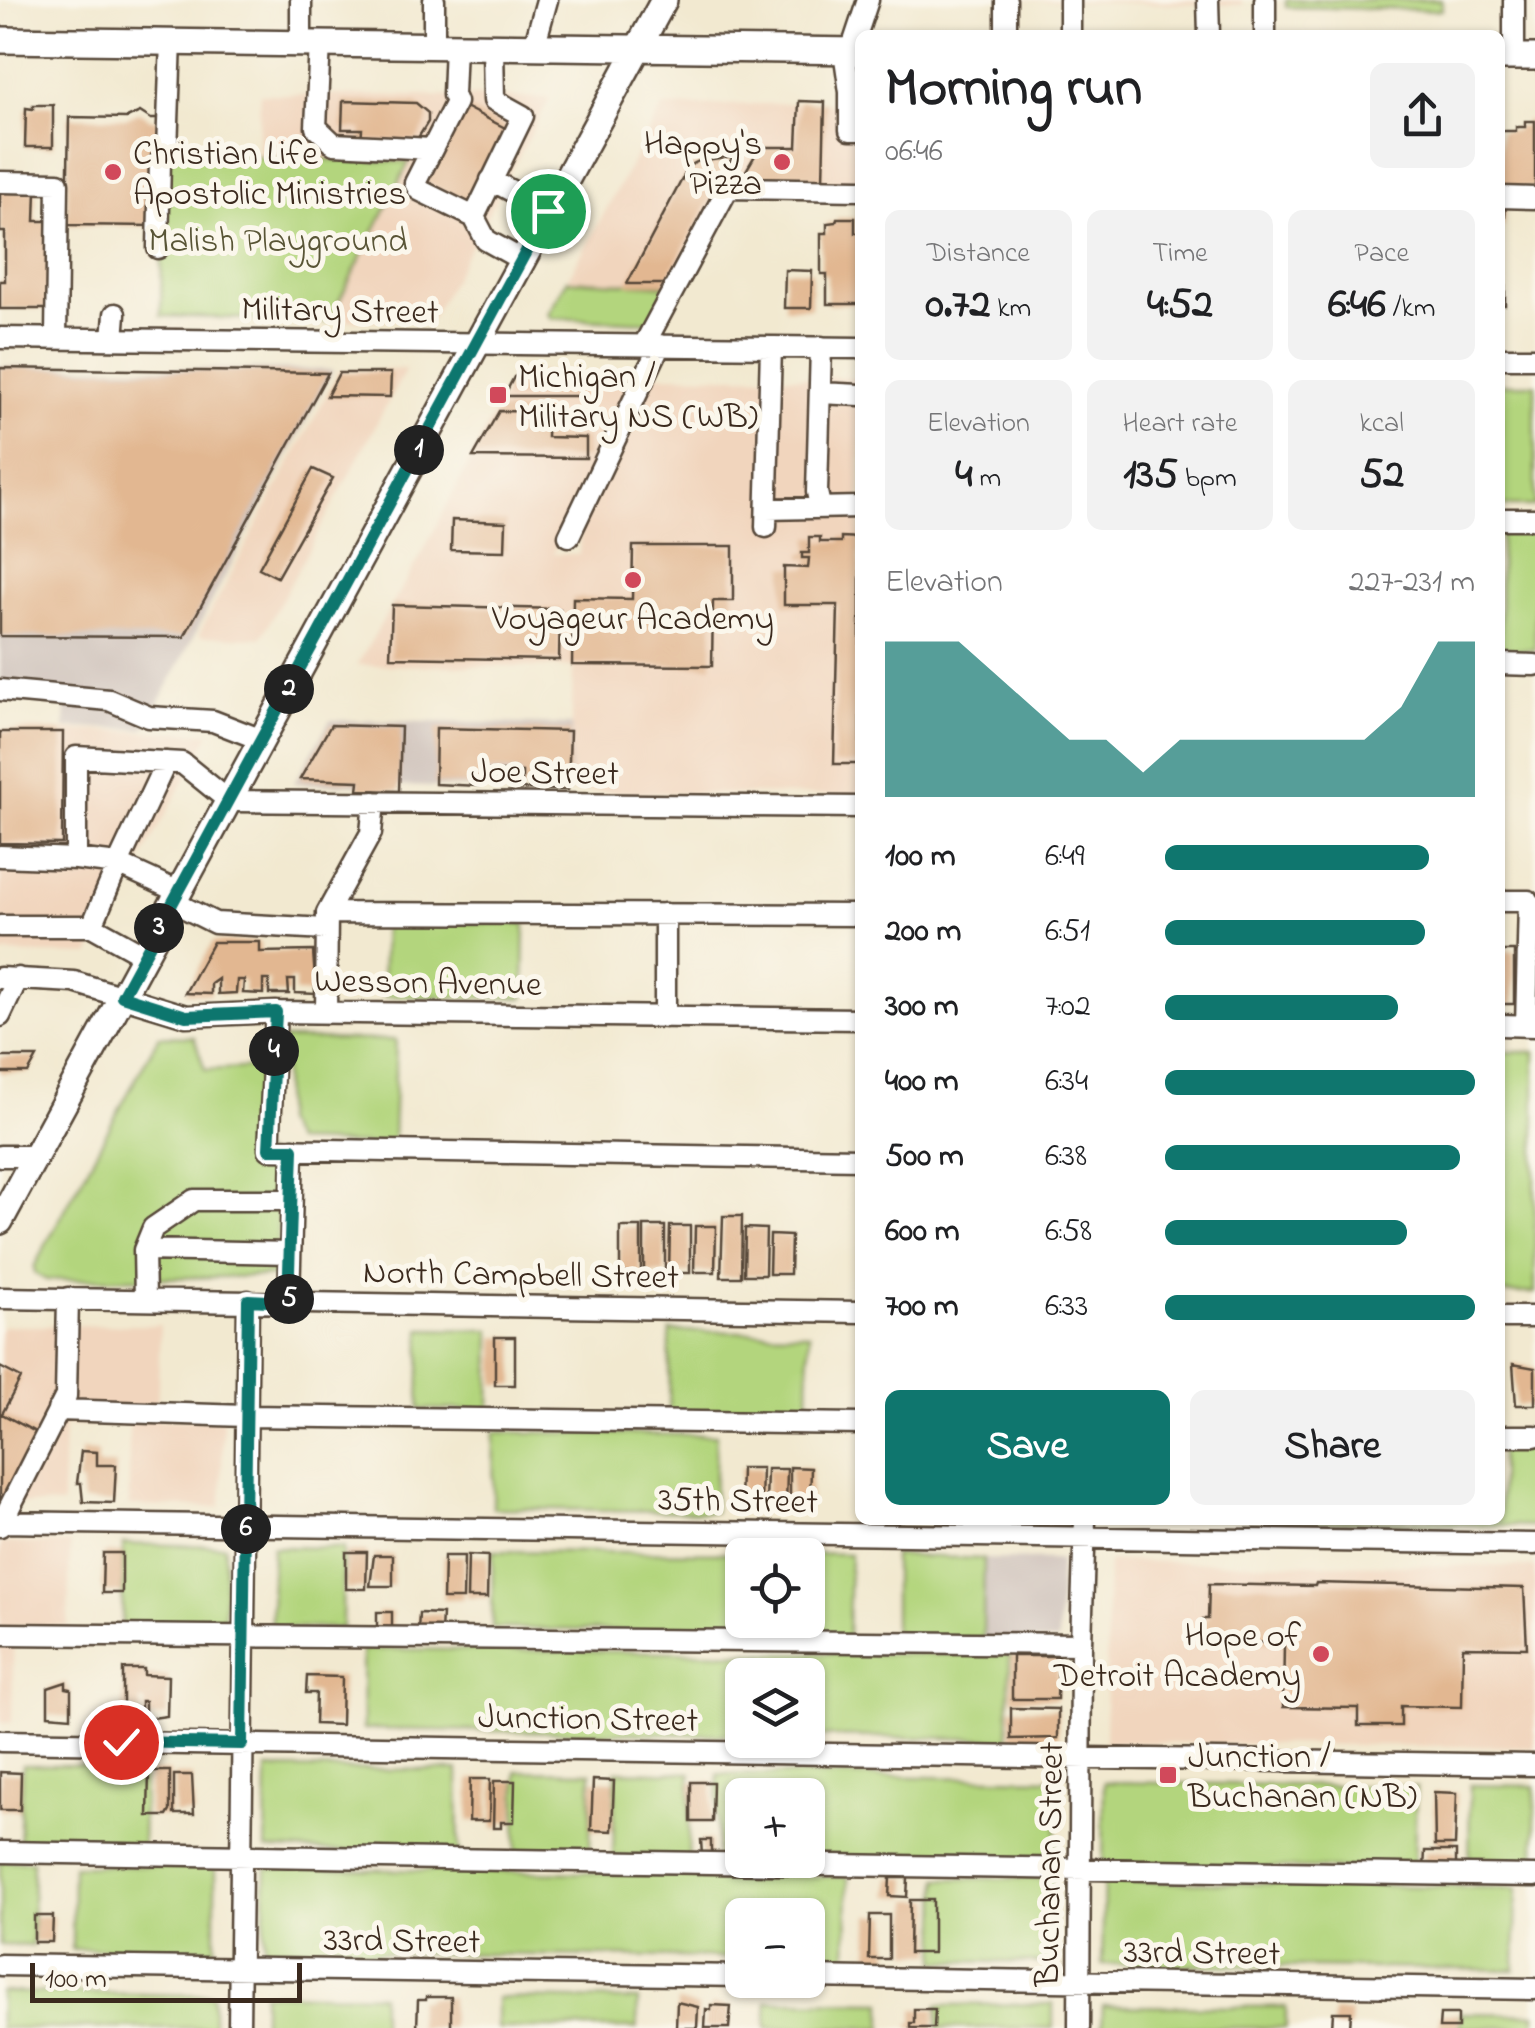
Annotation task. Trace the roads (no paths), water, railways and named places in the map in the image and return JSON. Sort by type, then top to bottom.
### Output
[{"type":"main road","points":[[0,1221],[664,0]]},
{"type":"main road","points":[[0,40],[852,51]]},
{"type":"street","points":[[302,0],[310,42],[316,128],[334,144],[432,148]]},
{"type":"street","points":[[434,0],[456,102],[415,183],[419,190],[474,216],[486,240],[522,260]]},
{"type":"street","points":[[534,47],[547,0]]},
{"type":"street","points":[[859,30],[868,0]]},
{"type":"street","points":[[1006,0],[1006,30]]},
{"type":"street","points":[[1070,0],[1070,30]]},
{"type":"street","points":[[1208,0],[1208,30]]},
{"type":"street","points":[[1265,30],[1266,0]]},
{"type":"street","points":[[1514,0],[1516,57]]},
{"type":"street","points":[[158,248],[160,162],[167,150],[171,41]]},
{"type":"street","points":[[474,216],[523,116],[494,100],[493,46]]},
{"type":"street","points":[[852,51],[850,130],[855,130]]},
{"type":"street","points":[[491,180],[548,211]]},
{"type":"street","points":[[0,182],[58,182],[56,338]]},
{"type":"street","points":[[569,536],[652,345],[728,188],[855,190]]},
{"type":"street","points":[[1505,197],[1535,198]]},
{"type":"street","points":[[113,339],[114,314]]},
{"type":"street","name":"Military Street","points":[[0,338],[855,348]]},
{"type":"street","points":[[772,347],[766,518],[820,506],[855,507]]},
{"type":"street","points":[[820,506],[816,492],[821,347]]},
{"type":"street","points":[[1505,358],[1535,358]]},
{"type":"street","points":[[820,393],[855,395]]},
{"type":"street","points":[[1505,519],[1535,519]]},
{"type":"street","points":[[1505,664],[1535,665]]},
{"type":"street","points":[[0,690],[109,700],[149,716],[212,721],[262,740]]},
{"type":"street","points":[[76,858],[76,757],[182,763],[228,801]]},
{"type":"street","points":[[92,926],[166,762]]},
{"type":"street","name":"Joe Street","points":[[228,801],[855,807]]},
{"type":"street","points":[[326,1013],[327,921],[372,834],[374,802]]},
{"type":"street","points":[[0,856],[76,858],[118,864],[216,923],[666,914],[855,915]]},
{"type":"street","points":[[1505,902],[1530,902],[1530,1026],[1505,1025]]},
{"type":"street","points":[[665,1017],[666,914]]},
{"type":"street","points":[[0,926],[92,926],[144,956]]},
{"type":"street","points":[[0,1016],[9,978]]},
{"type":"street","name":"Wesson Avenue","points":[[9,978],[74,982],[186,1016],[276,1012],[855,1019]]},
{"type":"street","points":[[276,1012],[269,1149],[855,1158]]},
{"type":"street","points":[[288,1302],[293,1149]]},
{"type":"street","points":[[0,1156],[36,1156]]},
{"type":"street","points":[[145,1300],[144,1250],[153,1228],[194,1200],[291,1200]]},
{"type":"street","points":[[144,1250],[290,1252]]},
{"type":"street","name":"North Campbell Street","points":[[0,1298],[855,1312]]},
{"type":"street","points":[[1,1523],[66,1396],[68,1298]]},
{"type":"street","points":[[239,2028],[248,1300]]},
{"type":"street","points":[[1505,1317],[1535,1317]]},
{"type":"street","points":[[58,1410],[855,1424]]},
{"type":"street","points":[[1505,1436],[1535,1436]]},
{"type":"street","name":"35th Street","points":[[1,1523],[1085,1528],[1535,1544]]},
{"type":"street","name":"Buchanan Street","points":[[1079,2028],[1085,1528]]},
{"type":"street","points":[[0,1634],[1081,1644]]},
{"type":"street","name":"Junction Street","points":[[0,1740],[1535,1765]]},
{"type":"street","points":[[0,1852],[1535,1876]]},
{"type":"street","name":"33rd Street","points":[[0,1965],[725,1976]]},
{"type":"street","name":"33rd Street","points":[[825,1977],[1535,1989]]},
{"type":"place","name":"Happy's Pizza","points":[[782,162]]},
{"type":"place","name":"Christian Life Apostolic Ministries","points":[[113,172]]},
{"type":"place","name":"Michigan / Military NS (WB)","points":[[498,395]]},
{"type":"place","name":"Voyageur Academy","points":[[633,580]]},
{"type":"place","name":"Hope of Detroit Academy","points":[[1321,1654]]},
{"type":"place","name":"Junction / Buchanan (NB)","points":[[1168,1775]]},
{"type":"park label","name":"Malish Playground","points":[[278,239]]}]
